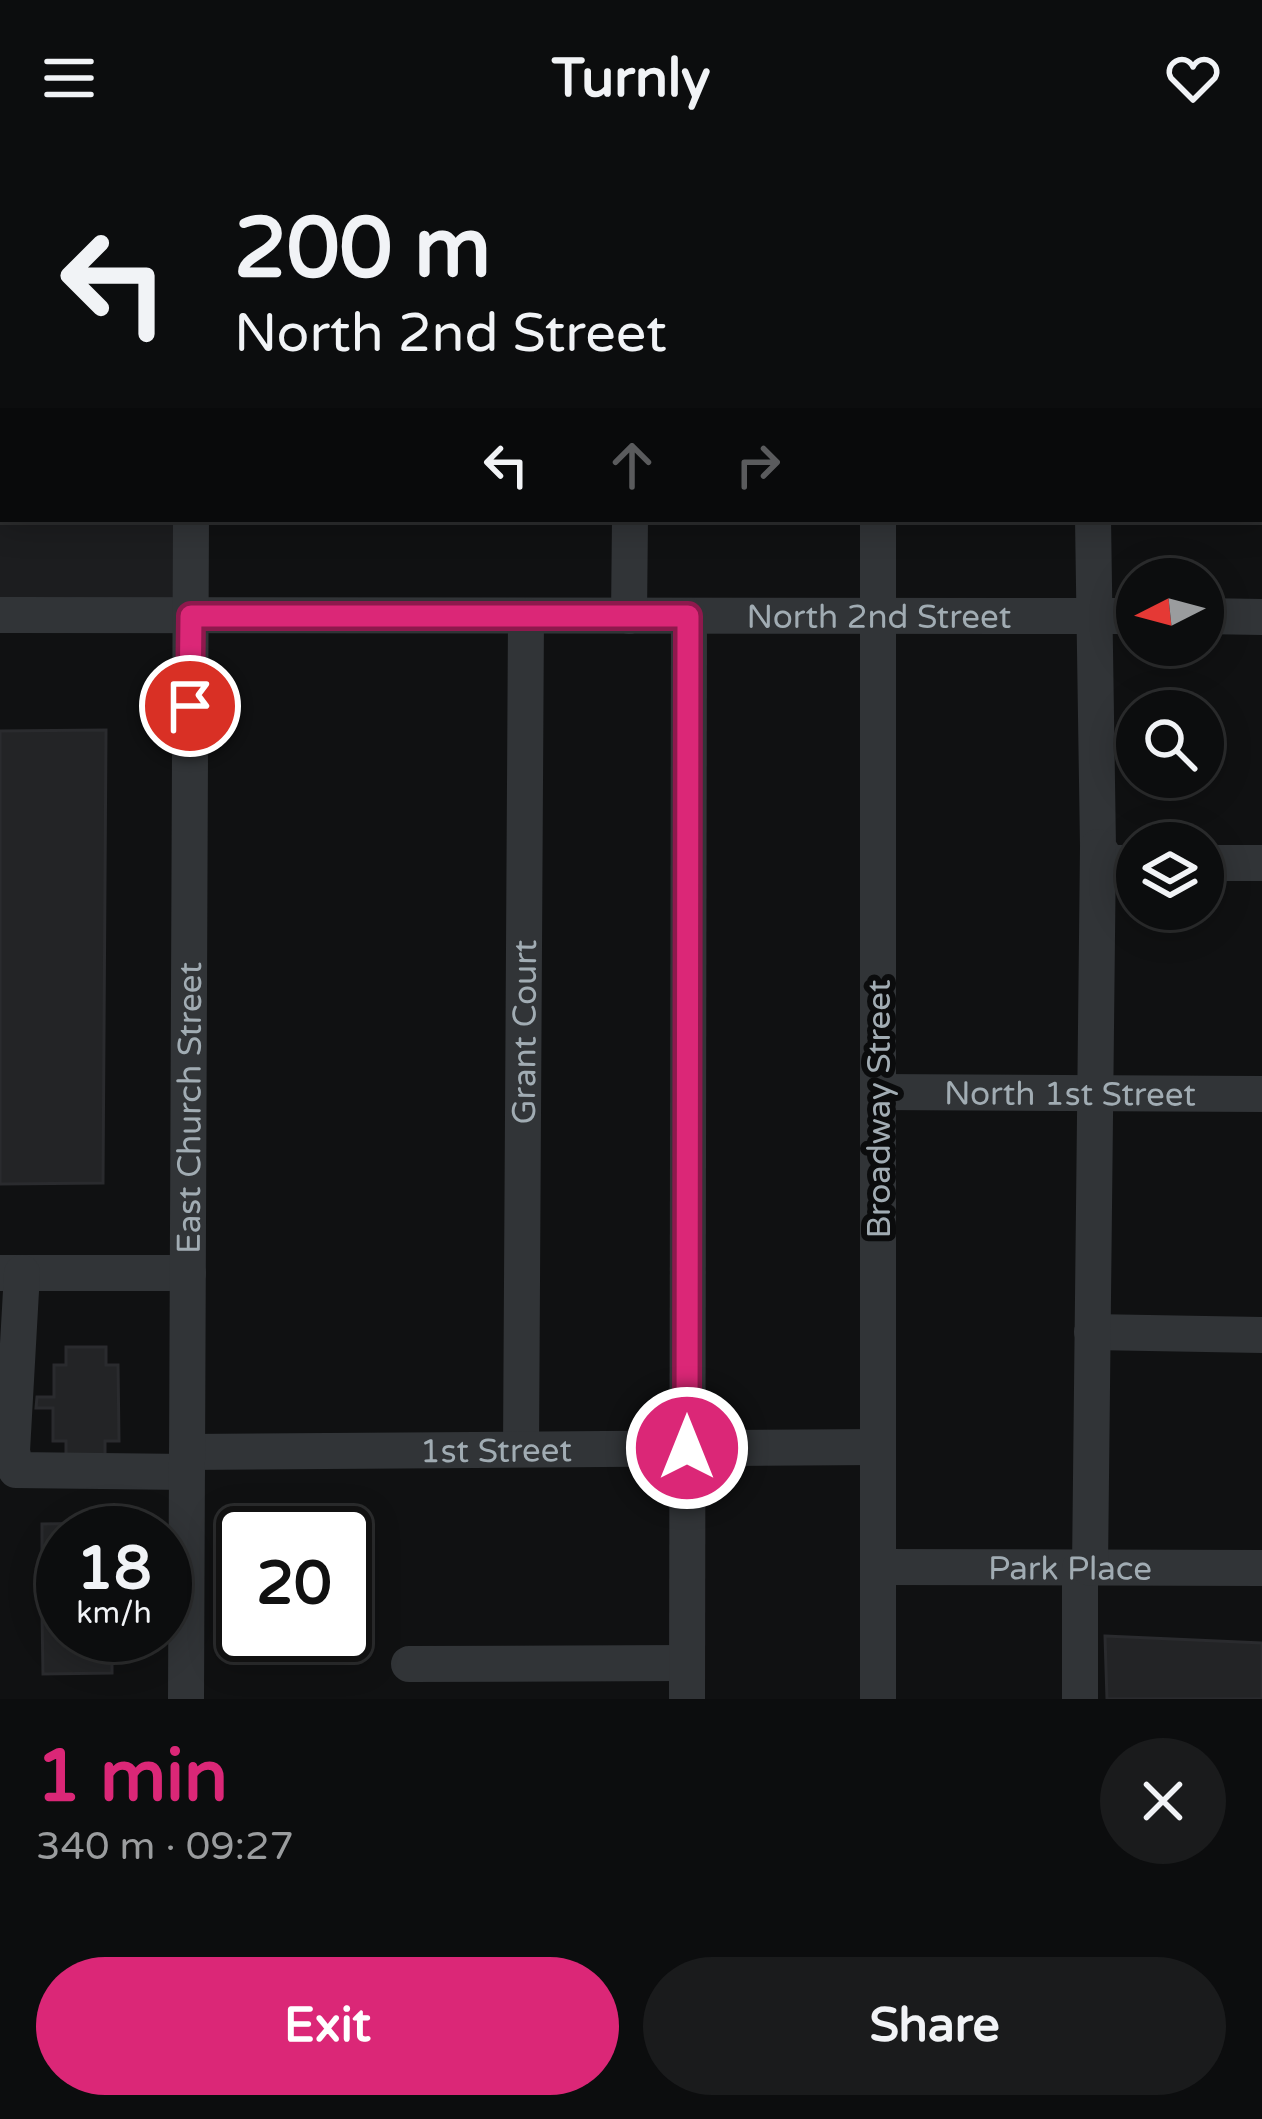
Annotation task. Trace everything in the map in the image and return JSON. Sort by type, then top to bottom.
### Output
[{"type":"street","name":"East Church Street","points":[[186,1699],[191,522]]},
{"type":"street","points":[[628,616],[630,522]]},
{"type":"street","name":"Broadway Street","points":[[878,522],[878,1699]]},
{"type":"street","points":[[1080,1699],[1092,1332],[1098,847],[1093,522]]},
{"type":"street","name":"North 2nd Street","points":[[0,615],[1116,616]]},
{"type":"street","name":"Grant Court","points":[[521,1449],[526,616]]},
{"type":"street","points":[[409,1664],[687,1681],[688,616]]},
{"type":"street","points":[[1224,616],[1262,616]]},
{"type":"street","points":[[1098,847],[1108,862],[1116,862]]},
{"type":"street","points":[[1224,863],[1262,863]]},
{"type":"street","name":"North 1st Street","points":[[878,1092],[1262,1094]]},
{"type":"street","points":[[11,1273],[188,1273]]},
{"type":"street","name":"1st Street","points":[[11,1273],[16,1470],[521,1449],[878,1447]]},
{"type":"street","points":[[1092,1332],[1262,1335]]},
{"type":"street","name":"Park Place","points":[[878,1567],[1262,1568]]},
{"type":"shaded area","points":[[0,522],[205,522],[206,600],[0,605]]},
{"type":"building","points":[[106,730],[103,1183],[0,1184],[0,731]]},
{"type":"building","points":[[66,1347],[106,1347],[106,1365],[118,1365],[119,1441],[105,1441],[105,1458],[66,1458],[66,1441],[53,1441],[53,1408],[36,1408],[37,1397],[54,1397],[54,1365],[66,1365]]},
{"type":"building","points":[[1105,1636],[1262,1643],[1262,1699],[1107,1699]]},
{"type":"building","points":[[43,1662],[112,1662],[112,1673],[43,1674]]},
{"type":"route","points":[[190,706],[191,616],[688,616],[687,1448]]}]
